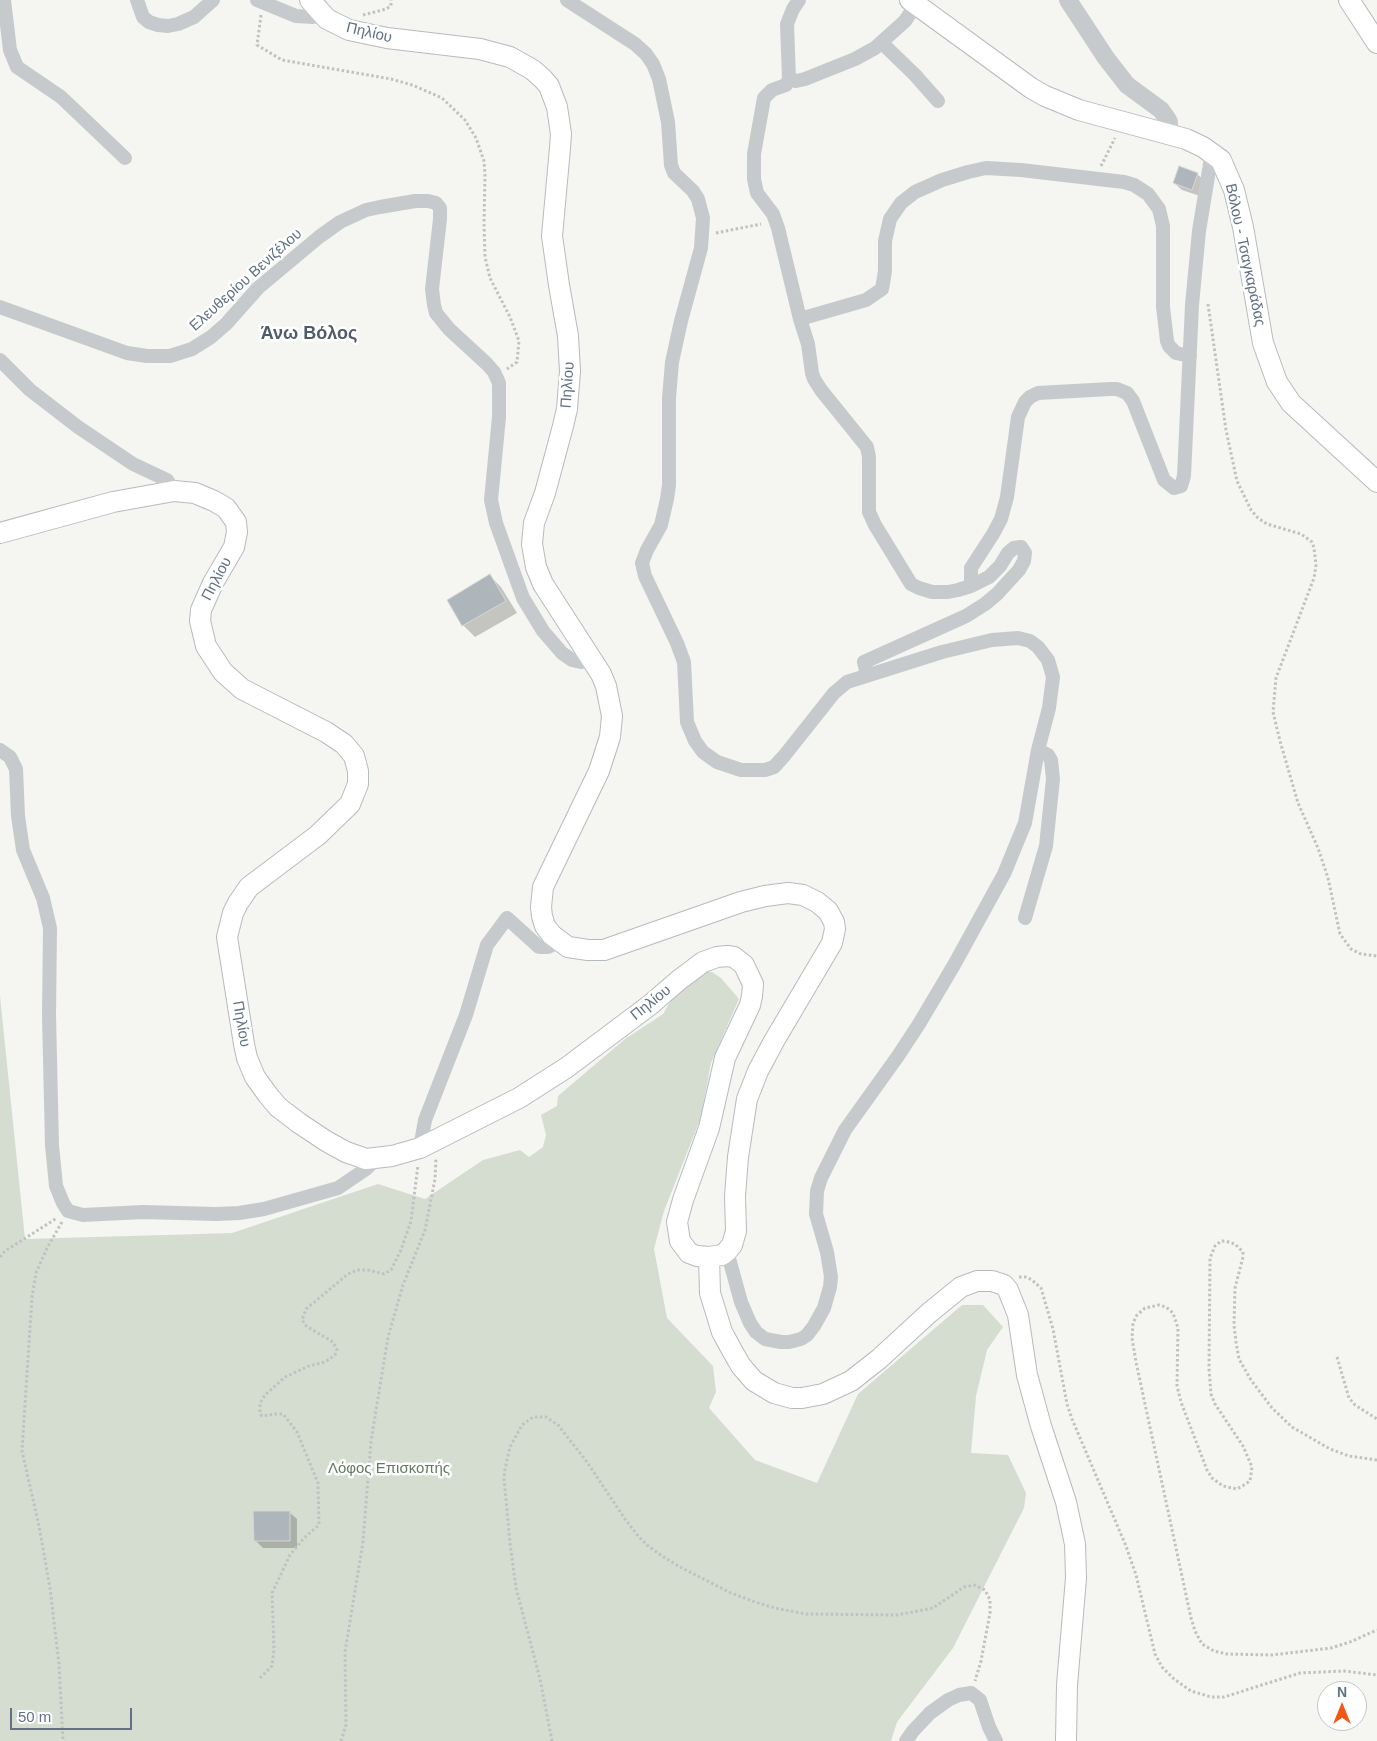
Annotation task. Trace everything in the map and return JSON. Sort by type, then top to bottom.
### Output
[{"type":"main road","points":[[1349,0],[1377,43]]},
{"type":"main road","name":"Βόλου - Τσαγκαράδας","points":[[914,1],[1031,88],[1061,104],[1168,133],[1203,147],[1221,160],[1234,190],[1243,227],[1264,343],[1277,382],[1286,397],[1299,411],[1377,482]]},
{"type":"main road","name":"Πηλίου","points":[[0,533],[113,502],[174,491],[195,493],[226,508],[236,522],[238,532],[234,547],[208,593],[200,615],[203,638],[216,664],[242,688],[338,739],[351,750],[357,764],[358,784],[350,804],[318,835],[249,888],[233,913],[229,928],[227,943],[244,1044],[251,1067],[260,1085],[278,1107],[320,1138],[354,1155],[376,1159],[429,1144],[519,1098],[566,1068],[703,962],[717,957],[731,956],[739,960],[746,968],[753,984],[752,996],[750,1005],[725,1058],[709,1128],[679,1212],[677,1226],[681,1245],[692,1254],[718,1254],[732,1245],[736,1224],[738,1157],[747,1099],[758,1070],[832,943],[835,929],[832,916],[823,906],[811,898],[803,895],[781,894],[741,902],[604,950],[568,947],[549,931],[544,922],[541,906],[544,887],[599,770],[612,729],[610,701],[606,686],[543,584],[536,567],[532,544],[534,523],[545,494],[567,409],[570,371],[568,336],[552,236],[561,134],[557,107],[553,95],[543,78],[510,57],[480,49],[365,34],[340,26],[316,7]]},
{"type":"main road","points":[[718,1254],[710,1293],[722,1332],[741,1366],[754,1381],[774,1393],[792,1398],[823,1394],[851,1381],[961,1287],[969,1283],[987,1280],[1004,1285],[1012,1297],[1018,1315],[1027,1375],[1041,1426],[1066,1502],[1075,1544],[1076,1578],[1067,1685],[1066,1741]]},
{"type":"street","points":[[4,0],[10,50],[17,67],[72,106],[125,158]]},
{"type":"street","points":[[137,0],[143,17],[149,22],[168,26],[194,17],[213,0]]},
{"type":"street","points":[[257,0],[296,16],[312,17],[316,7]]},
{"type":"street","points":[[567,0],[635,44],[653,64],[659,78],[668,122],[671,165],[674,172],[693,191],[698,199],[703,218],[703,236],[672,362],[669,398],[670,485],[661,525],[642,563],[648,583],[677,643],[684,662],[686,716],[689,729],[703,752],[717,762],[740,770],[766,770],[774,767],[840,687],[847,682],[942,652],[992,640],[1018,638],[1030,641],[1038,647],[1048,660],[1053,677],[1049,708],[1038,750],[1024,823],[1004,874],[919,1024],[845,1130],[821,1178],[817,1191],[816,1214],[827,1252],[831,1277],[824,1308],[807,1335],[801,1339],[781,1342],[765,1340],[756,1332],[718,1254]]},
{"type":"street","points":[[799,0],[793,9],[788,24],[789,79],[786,85],[772,90],[764,98],[754,154],[754,179],[757,193],[773,214],[788,263],[800,319],[808,344],[812,373],[817,385],[867,447],[869,457],[869,512],[908,580],[914,586],[932,592],[948,592],[971,586],[988,577],[995,572],[1011,550],[1018,547],[1023,548],[1025,558],[1022,565],[991,599],[966,616],[864,662],[867,675]]},
{"type":"street","points":[[1068,0],[1127,85],[1161,110],[1169,122],[1168,133]]},
{"type":"street","points":[[789,79],[796,81],[812,76],[855,59],[882,43],[905,21],[914,1]]},
{"type":"street","points":[[882,43],[915,75],[938,101]]},
{"type":"street","points":[[971,586],[971,568],[990,541],[1001,519],[1009,490],[1018,418],[1030,397],[1043,392],[1110,389],[1124,391],[1131,396],[1164,480],[1170,486],[1178,488],[1181,486],[1184,476],[1198,231],[1212,152]]},
{"type":"street","points":[[800,319],[860,302],[882,289],[885,271],[885,241],[890,219],[902,203],[920,189],[968,172],[986,168],[1021,170],[1096,178],[1134,185],[1148,194],[1158,209],[1163,226],[1165,334],[1169,346],[1173,350],[1190,356]]},
{"type":"street","name":"Ελευθερίου Βενιζέλου","points":[[0,307],[127,353],[158,357],[182,353],[201,344],[218,331],[258,288],[330,228],[366,210],[415,201],[430,201],[438,204],[440,212],[432,289],[436,313],[449,329],[494,372]]},
{"type":"street","points":[[0,360],[30,390],[78,427],[133,464],[167,480],[174,491]]},
{"type":"street","points":[[494,372],[498,378],[500,391],[500,417],[491,500],[496,523],[523,598],[543,631],[562,653],[572,660],[581,662],[591,659]]},
{"type":"street","points":[[0,750],[12,760],[16,769],[18,816],[23,850],[42,898],[50,928],[49,1015],[52,1145],[56,1186],[68,1211],[83,1215],[143,1212],[216,1214],[264,1210],[338,1188],[366,1169],[376,1159]]},
{"type":"street","points":[[1025,918],[1046,846],[1054,772],[1048,755],[1038,750]]},
{"type":"street","points":[[429,1144],[425,1120],[466,1015],[487,945],[507,918],[539,947],[548,947],[560,941]]},
{"type":"street","points":[[906,1741],[930,1713],[953,1697],[971,1692],[980,1700],[996,1741]]},
{"type":"path","points":[[270,6],[260,16],[257,45],[282,60],[391,79],[426,90],[442,98],[465,120],[472,130],[482,150],[485,168],[485,257],[490,278],[510,317],[519,341],[518,362],[508,368],[494,372]]},
{"type":"path","points":[[1096,178],[1122,122]]},
{"type":"path","points":[[703,236],[775,221]]},
{"type":"path","points":[[1207,297],[1226,430],[1237,482],[1251,510],[1258,518],[1267,524],[1301,534],[1312,542],[1314,548],[1316,565],[1314,578],[1276,678],[1273,712],[1298,803],[1318,848],[1328,878],[1340,934],[1351,949],[1361,954],[1377,956]]},
{"type":"path","points":[[260,1678],[272,1666],[274,1649],[272,1593],[290,1555],[304,1538],[319,1525],[318,1483],[297,1432],[282,1414],[262,1416],[260,1414],[260,1403],[265,1395],[286,1377],[309,1366],[325,1362],[335,1355],[337,1350],[334,1342],[306,1326],[302,1320],[306,1309],[348,1274],[357,1270],[368,1270],[384,1274],[391,1270],[401,1250],[411,1221],[429,1144]]},
{"type":"path","points":[[341,1741],[346,1725],[345,1652],[363,1542],[371,1440],[388,1337],[403,1286],[425,1230],[435,1179],[429,1144]]},
{"type":"path","points":[[0,1257],[68,1211]]},
{"type":"path","points":[[64,1741],[59,1664],[50,1588],[39,1526],[22,1451],[31,1307],[36,1273],[47,1248],[68,1211]]},
{"type":"path","points":[[1377,1460],[1342,1454],[1292,1428],[1272,1408],[1251,1380],[1239,1358],[1234,1325],[1235,1288],[1243,1257],[1243,1252],[1239,1246],[1230,1242],[1220,1241],[1211,1253],[1209,1263],[1209,1369],[1211,1394],[1242,1446],[1252,1467],[1250,1481],[1244,1486],[1237,1489],[1223,1486],[1212,1478],[1207,1470],[1181,1402],[1177,1386],[1178,1328],[1172,1313],[1166,1307],[1159,1305],[1145,1308],[1132,1323],[1132,1338],[1136,1362],[1191,1618],[1194,1631],[1202,1644],[1214,1651],[1227,1654],[1272,1655],[1331,1648],[1377,1630]]},
{"type":"path","points":[[1004,1285],[1015,1277],[1026,1277],[1037,1283],[1041,1288],[1054,1329],[1065,1395],[1072,1419],[1126,1546],[1136,1575],[1155,1654],[1162,1667],[1174,1680],[1191,1692],[1211,1698],[1224,1697],[1300,1674],[1344,1671],[1377,1676]]},
{"type":"path","points":[[1337,1357],[1349,1398],[1363,1411],[1377,1419]]},
{"type":"path","points":[[552,1741],[540,1680],[516,1588],[504,1478],[504,1469],[510,1447],[522,1425],[533,1417],[546,1417],[558,1425],[587,1462],[630,1526],[647,1545],[680,1567],[731,1593],[775,1608],[806,1614],[897,1615],[933,1608],[964,1587],[974,1585],[984,1590],[990,1600],[989,1625],[981,1661],[971,1692]]},
{"type":"green space","name":"Λόφος Επισκοπής","points":[[702,971],[712,972],[721,978],[739,999],[711,1063],[701,1117],[664,1211],[654,1249],[667,1318],[713,1366],[716,1392],[709,1408],[755,1460],[817,1483],[858,1394],[962,1305],[983,1305],[1003,1327],[987,1350],[976,1396],[971,1453],[1008,1455],[1026,1493],[1024,1508],[953,1648],[897,1722],[891,1741],[0,1741],[0,996],[25,1239],[232,1233],[378,1184],[425,1199],[483,1160],[520,1150],[529,1157],[543,1147],[546,1135],[541,1115],[557,1106],[558,1096],[625,1039],[663,1014],[675,993]]},
{"type":"building","points":[[1179,166],[1198,173],[1192,190],[1173,183]]},
{"type":"building","points":[[490,574],[506,601],[462,626],[447,600]]},
{"type":"building","points":[[253,1511],[290,1511],[290,1541],[254,1541]]},
{"type":"district","name":"Άνω Βόλος","points":[[309,334]]}]
